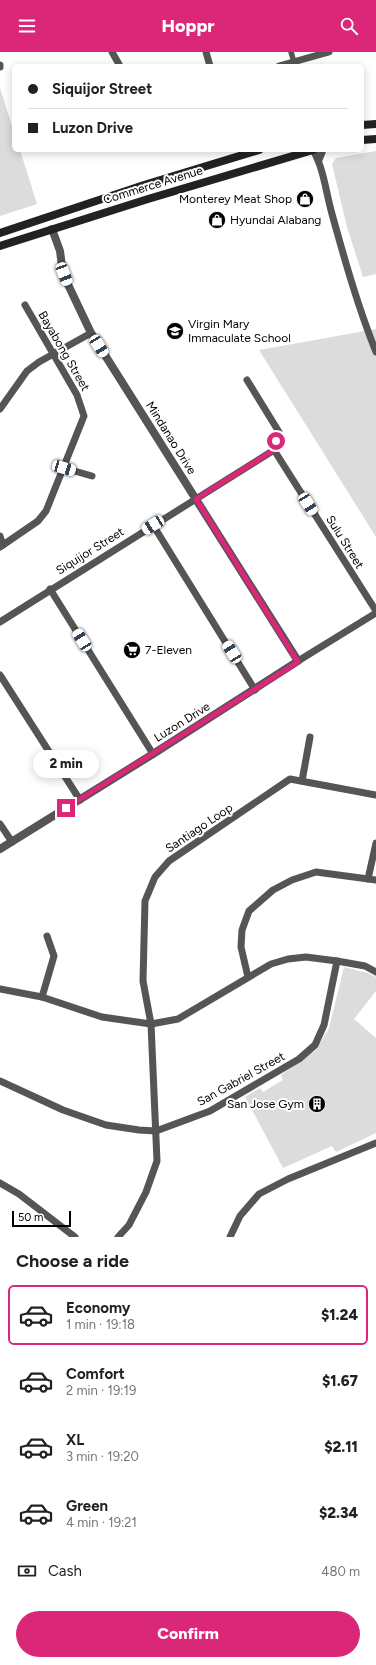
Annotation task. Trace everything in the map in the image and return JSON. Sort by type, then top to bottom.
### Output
[{"type":"main road","points":[[364,125],[376,124]]},
{"type":"main road","points":[[364,140],[376,139]]},
{"type":"main road","name":"Commerce Avenue","points":[[0,233],[48,216],[253,152]]},
{"type":"main road","name":"Commerce Avenue","points":[[0,246],[174,191],[306,152]]},
{"type":"main road","points":[[169,178],[174,191]]},
{"type":"street","points":[[112,52],[119,64]]},
{"type":"street","points":[[206,52],[209,64]]},
{"type":"street","points":[[291,52],[294,63],[329,52]]},
{"type":"street","points":[[314,152],[319,160],[352,285],[376,352]]},
{"type":"street","points":[[319,160],[322,152]]},
{"type":"street","name":"Mindanao Drive","points":[[48,216],[60,252],[64,274],[91,333],[298,662]]},
{"type":"street","name":"Bayabong Street","points":[[2,546],[38,521],[46,511],[84,416],[77,395],[25,305]]},
{"type":"street","points":[[0,409],[27,371],[39,362],[91,333]]},
{"type":"street","points":[[248,380],[279,432],[274,450]]},
{"type":"street","name":"Siquijor Street","points":[[0,622],[274,450]]},
{"type":"street","name":"Sulu Street","points":[[274,450],[376,612]]},
{"type":"street","points":[[64,468],[92,476]]},
{"type":"street","points":[[153,525],[255,690]]},
{"type":"street","points":[[0,536],[2,546]]},
{"type":"street","points":[[50,590],[153,754]]},
{"type":"street","name":"Luzon Drive","points":[[0,849],[255,690],[376,612]]},
{"type":"street","points":[[0,675],[80,800]]},
{"type":"street","points":[[302,781],[310,737]]},
{"type":"street","name":"Santiago Loop","points":[[118,1237],[128,1225],[146,1192],[158,1161],[151,1024],[143,981],[144,909],[145,902],[155,877],[169,861],[290,779],[376,795]]},
{"type":"street","points":[[0,824],[12,842]]},
{"type":"street","points":[[368,879],[376,843]]},
{"type":"street","points":[[248,977],[241,947],[242,930],[249,911],[273,890],[292,880],[316,872],[376,880]]},
{"type":"street","points":[[42,997],[54,956],[47,936]]},
{"type":"street","points":[[0,989],[42,997],[102,1017],[151,1024],[178,1019],[271,964],[288,959],[306,957],[337,961],[365,966],[376,972]]},
{"type":"street","name":"San Gabriel Street","points":[[0,1081],[64,1110],[106,1125],[156,1131],[210,1111],[299,1059],[315,1045],[324,1025],[337,961]]},
{"type":"street","points":[[230,1237],[240,1216],[259,1194],[288,1179],[376,1143]]},
{"type":"street","points":[[0,1182],[19,1194],[74,1237]]},
{"type":"shaded area","points":[[0,88],[12,126],[12,152],[21,152],[37,204],[0,216]]},
{"type":"shaded area","points":[[376,151],[376,274],[363,277],[347,227],[332,164],[336,158]]},
{"type":"shaded area","points":[[376,329],[376,537],[259,350]]},
{"type":"shaded area","points":[[344,967],[368,973],[376,977],[376,991],[354,1019],[376,1038],[376,1133],[336,1152],[332,1146],[283,1168],[245,1097],[260,1088],[263,1092],[283,1080],[281,1075],[316,1050],[329,1028]]},
{"type":"place","name":"Monterey Meat Shop","points":[[305,199]]},
{"type":"place","name":"Hyundai Alabang","points":[[217,220]]},
{"type":"place","name":"Virgin Mary Immaculate School","points":[[175,331]]},
{"type":"place","name":"7-Eleven","points":[[132,650]]},
{"type":"place","name":"San Jose Gym","points":[[317,1104]]},
{"type":"route","points":[[66,808],[298,662],[196,499],[274,450],[276,441]]}]
